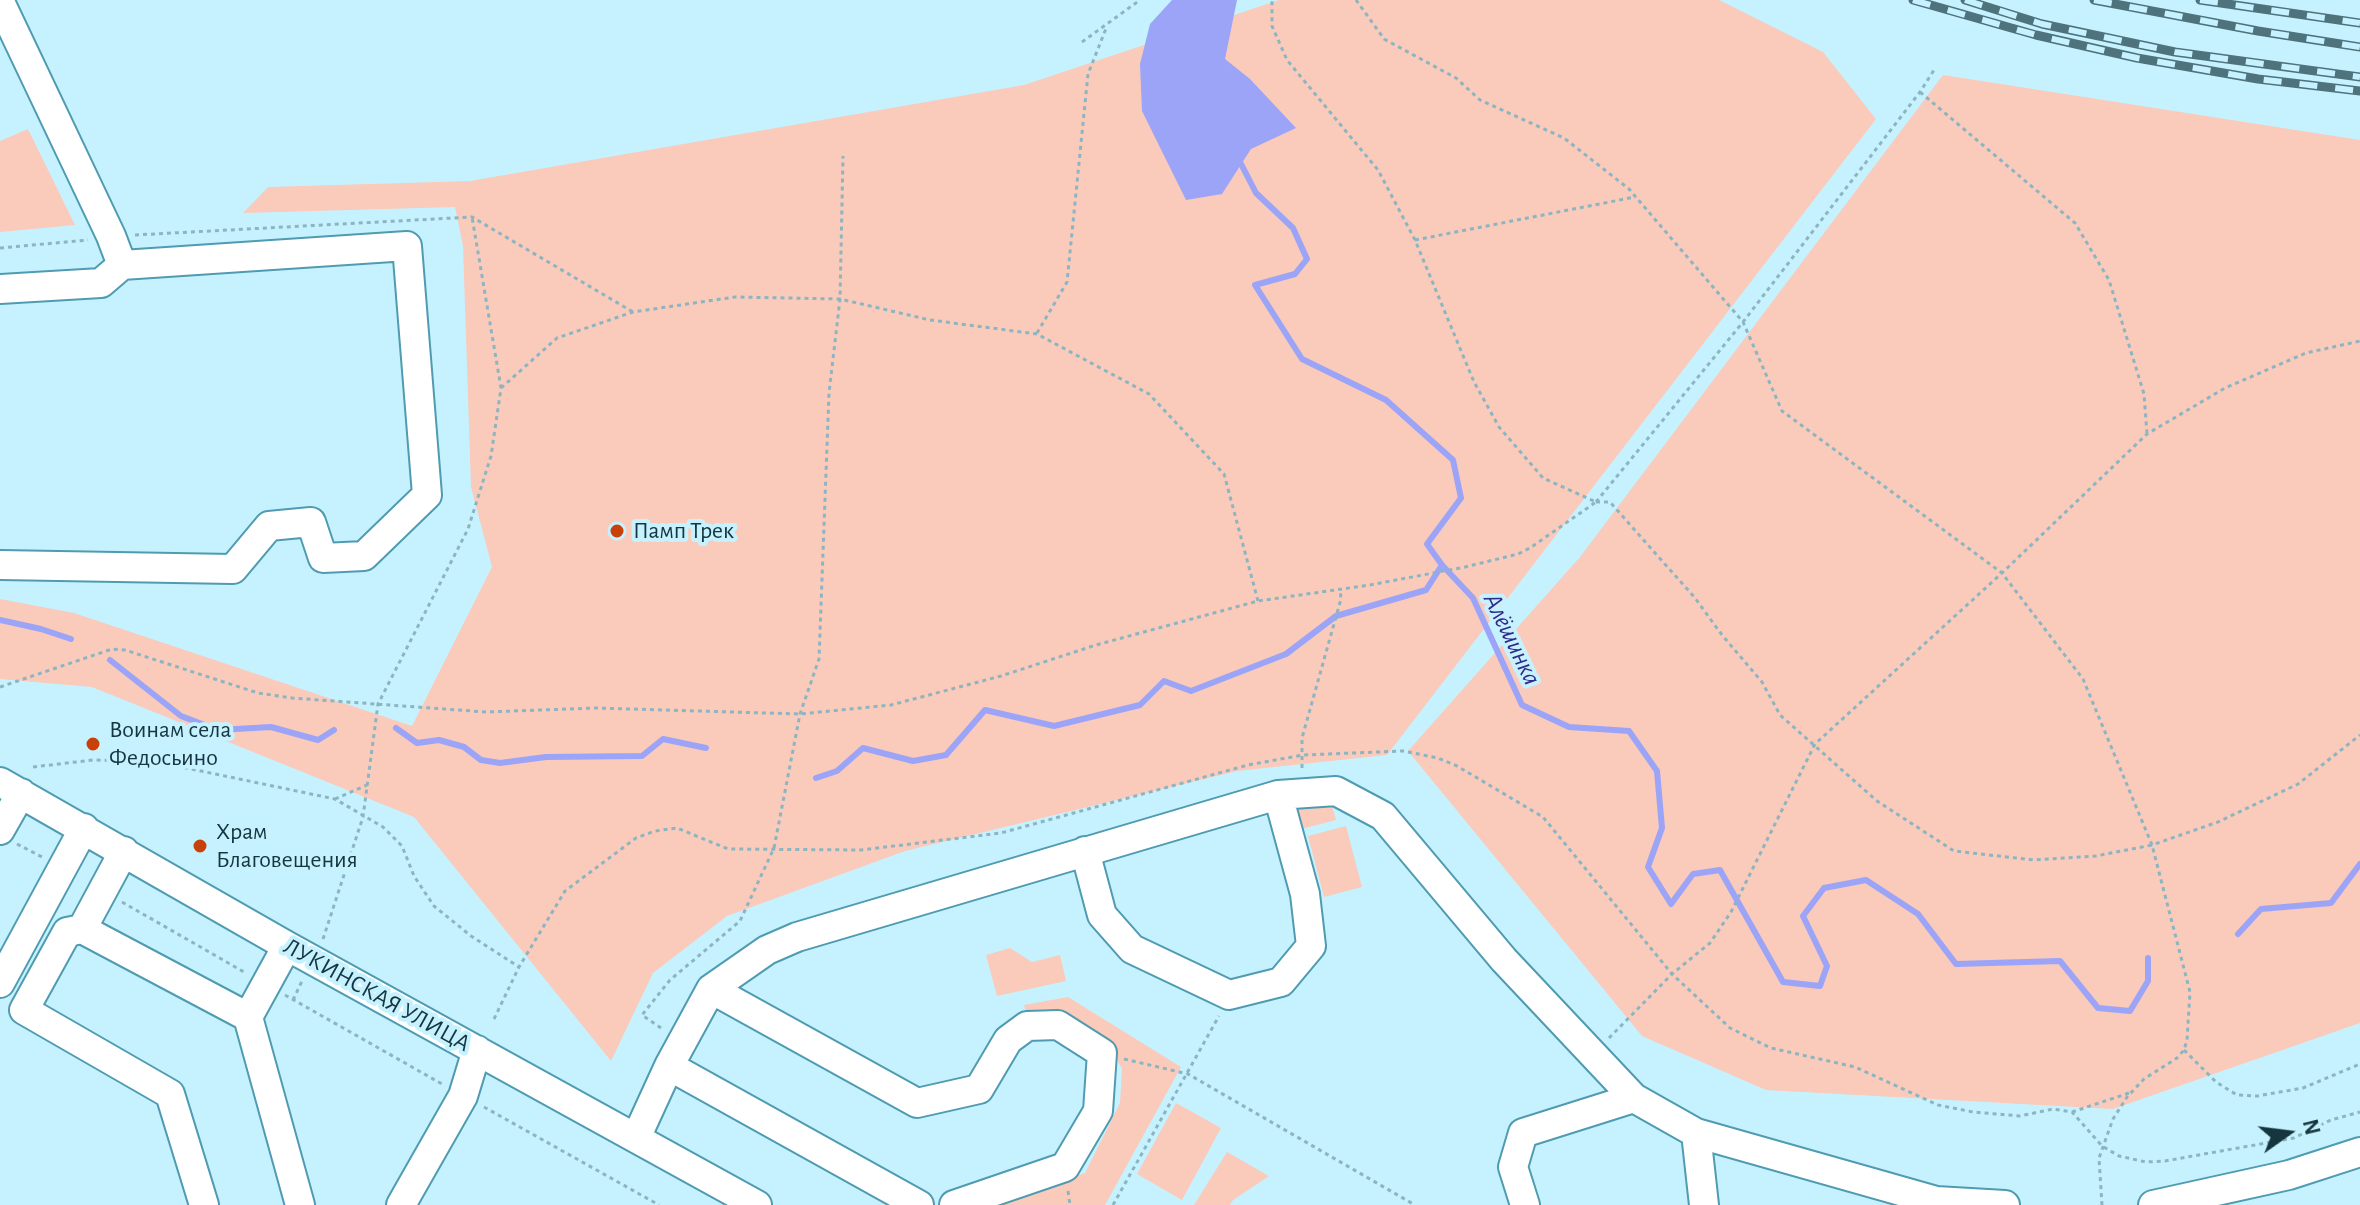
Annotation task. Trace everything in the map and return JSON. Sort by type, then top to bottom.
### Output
[{"type":"street","points":[[0,2],[110,228],[122,265]]},
{"type":"street","points":[[0,289],[101,283],[122,265],[407,246],[427,495],[364,556],[323,558],[311,522],[269,526],[233,569],[0,565]]},
{"type":"street","points":[[636,1138],[711,989],[767,950],[797,937],[1085,851],[1290,794],[1336,791],[1383,816],[1504,960],[1634,1098],[1696,1133],[1936,1203],[2005,1205]]},
{"type":"street","points":[[6,836],[7,792]]},
{"type":"street","name":"ЛУКИНСКАЯ УЛИЦА","points":[[7,792],[84,828],[287,946],[757,1205]]},
{"type":"street","points":[[1085,851],[1102,915],[1132,949],[1229,995],[1281,982],[1311,946],[1290,794]]},
{"type":"street","points":[[0,983],[84,828]]},
{"type":"street","points":[[82,929],[124,851]]},
{"type":"street","points":[[204,1205],[170,1094],[24,1010],[67,932],[82,929],[248,1017]]},
{"type":"street","points":[[287,946],[248,1017],[300,1205]]},
{"type":"street","points":[[711,989],[917,1103],[979,1089],[1008,1040],[1027,1026],[1058,1025],[1102,1053],[1098,1111],[1065,1167],[954,1205]]},
{"type":"street","points":[[401,1205],[463,1096],[477,1050]]},
{"type":"street","points":[[676,1055],[919,1205]]},
{"type":"street","points":[[1525,1205],[1513,1167],[1523,1133],[1634,1098]]},
{"type":"street","points":[[1696,1133],[1704,1205]]},
{"type":"street","points":[[2153,1205],[2289,1175],[2360,1152]]},
{"type":"path","points":[[1082,42],[1140,0]]},
{"type":"path","points":[[1272,0],[1272,26],[1287,60],[1378,170],[1415,240],[1474,382],[1499,427],[1543,478],[1596,502],[1610,502],[1695,598],[1762,682],[1780,715],[1877,801],[1954,851],[2034,860],[2096,856],[2152,845],[2218,822],[2298,784],[2360,735]]},
{"type":"path","points":[[1356,0],[1384,39],[1456,78],[1480,100],[1564,138],[1629,189],[1743,322],[1782,411],[2002,573],[2083,679],[2152,845],[2190,992],[2184,1050],[2144,1079],[2113,1119],[2099,1158],[2102,1205]]},
{"type":"path","points":[[1037,334],[1067,282],[1088,74],[1107,26]]},
{"type":"path","points":[[0,687],[112,649],[125,650],[258,693],[486,712],[596,708],[800,714],[891,705],[1258,601],[1370,585],[1518,554],[1596,502],[1743,322],[1934,70]]},
{"type":"path","points":[[1920,92],[2075,223],[2109,280],[2144,394],[2147,434]]},
{"type":"path","points":[[676,1055],[642,1015],[670,980],[740,921],[774,848],[800,714],[819,659],[829,393],[840,299],[843,156]]},
{"type":"path","points":[[1415,240],[1636,197]]},
{"type":"path","points":[[327,930],[363,817],[378,704],[468,529],[491,456],[501,388],[472,217]]},
{"type":"path","points":[[0,248],[110,228]]},
{"type":"path","points":[[501,388],[557,338],[633,312],[735,297],[840,299],[930,320],[1037,334],[1149,394],[1224,474],[1258,601]]},
{"type":"path","points":[[1593,1055],[1672,974],[1710,943],[1731,912],[1815,744],[2002,573],[2147,434],[2225,388],[2306,353],[2360,341]]},
{"type":"path","points":[[1290,794],[1302,738],[1341,599],[1340,588]]},
{"type":"path","points":[[33,767],[93,760],[153,761],[335,799],[383,827],[402,846],[414,876],[434,906],[471,936],[519,967],[494,1019]]},
{"type":"path","points":[[335,799],[367,785]]},
{"type":"path","points":[[6,836],[61,868]]},
{"type":"path","points":[[103,891],[659,1205]]},
{"type":"path","points":[[1113,1205],[1214,1027]]},
{"type":"path","points":[[2184,1050],[2216,1082],[2237,1095],[2257,1096],[2303,1088],[2360,1064]]},
{"type":"path","points":[[1102,1053],[1188,1074],[1415,1205]]},
{"type":"path","points":[[2072,1112],[2132,1092]]},
{"type":"path","points":[[2102,1146],[2130,1159],[2165,1161],[2294,1138],[2331,1120],[2360,1112]]},
{"type":"shaded area","points":[[1279,0],[1719,0],[1823,52],[1876,119],[1387,755],[1237,771],[905,851],[727,916],[653,973],[611,1061],[414,817],[92,687],[0,679],[0,599],[74,613],[412,726],[492,567],[471,487],[463,246],[455,207],[243,213],[268,187],[470,181],[1024,85]]},
{"type":"shaded area","points":[[1943,75],[2360,140],[2360,1023],[2113,1109],[1766,1090],[1642,1036],[1408,751],[1580,557]]},
{"type":"shaded area","points":[[28,129],[75,225],[0,232],[0,141]]},
{"type":"shaded area","points":[[1330,799],[1336,820],[1297,830],[1291,809]]},
{"type":"shaded area","points":[[1346,826],[1362,887],[1324,897],[1308,836]]},
{"type":"shaded area","points":[[1010,948],[1032,962],[1060,955],[1066,981],[997,996],[986,955]]},
{"type":"shaded area","points":[[1068,997],[1181,1067],[1105,1205],[980,1205],[1085,1173],[1120,1103],[1122,1069],[1110,1046],[1097,1033],[1074,1019],[1027,1016],[1024,1005]]},
{"type":"shaded area","points":[[1176,1103],[1221,1128],[1182,1200],[1137,1174]]},
{"type":"shaded area","points":[[1227,1152],[1269,1176],[1230,1205],[1194,1205]]},
{"type":"water","points":[[1172,0],[1237,0],[1225,59],[1250,79],[1296,128],[1251,149],[1222,194],[1186,200],[1142,111],[1140,64],[1150,24]]},
{"type":"waterway","name":"Алёшинка","points":[[1238,158],[1256,193],[1293,228],[1307,259],[1295,274],[1255,285],[1302,359],[1386,400],[1453,460],[1461,498],[1427,544],[1473,598],[1522,705],[1569,727],[1629,731],[1657,771],[1662,828],[1648,867],[1671,904],[1693,874],[1720,870],[1783,982],[1820,986],[1827,966],[1803,916],[1824,888],[1866,880],[1918,914],[1956,964],[2060,961],[2098,1008],[2130,1011],[2148,981],[2148,958]]},
{"type":"waterway","points":[[816,778],[837,771],[863,748],[913,761],[946,755],[985,710],[1054,726],[1140,705],[1164,681],[1191,691],[1286,654],[1336,616],[1426,590],[1442,565]]},
{"type":"waterway","points":[[0,620],[71,639]]},
{"type":"waterway","points":[[110,660],[181,716],[218,730],[271,727],[318,740],[334,730]]},
{"type":"waterway","points":[[396,728],[417,743],[439,740],[464,747],[481,760],[500,763],[546,757],[642,756],[663,739],[706,748]]},
{"type":"waterway","name":"Алёшинка","points":[[2238,934],[2261,909],[2331,903],[2360,864]]},
{"type":"railway","points":[[1913,0],[2036,35],[2137,58],[2258,79],[2360,91]]},
{"type":"railway","points":[[1965,0],[2042,24],[2175,52],[2360,77]]},
{"type":"railway","points":[[2094,0],[2360,47]]},
{"type":"railway","points":[[2200,0],[2360,23]]},
{"type":"place","name":"Памп Трек","points":[[617,531]]},
{"type":"place","name":"Воинам села Федосьино","points":[[93,744]]},
{"type":"place","name":"Храм Благовещения","points":[[200,846]]}]
